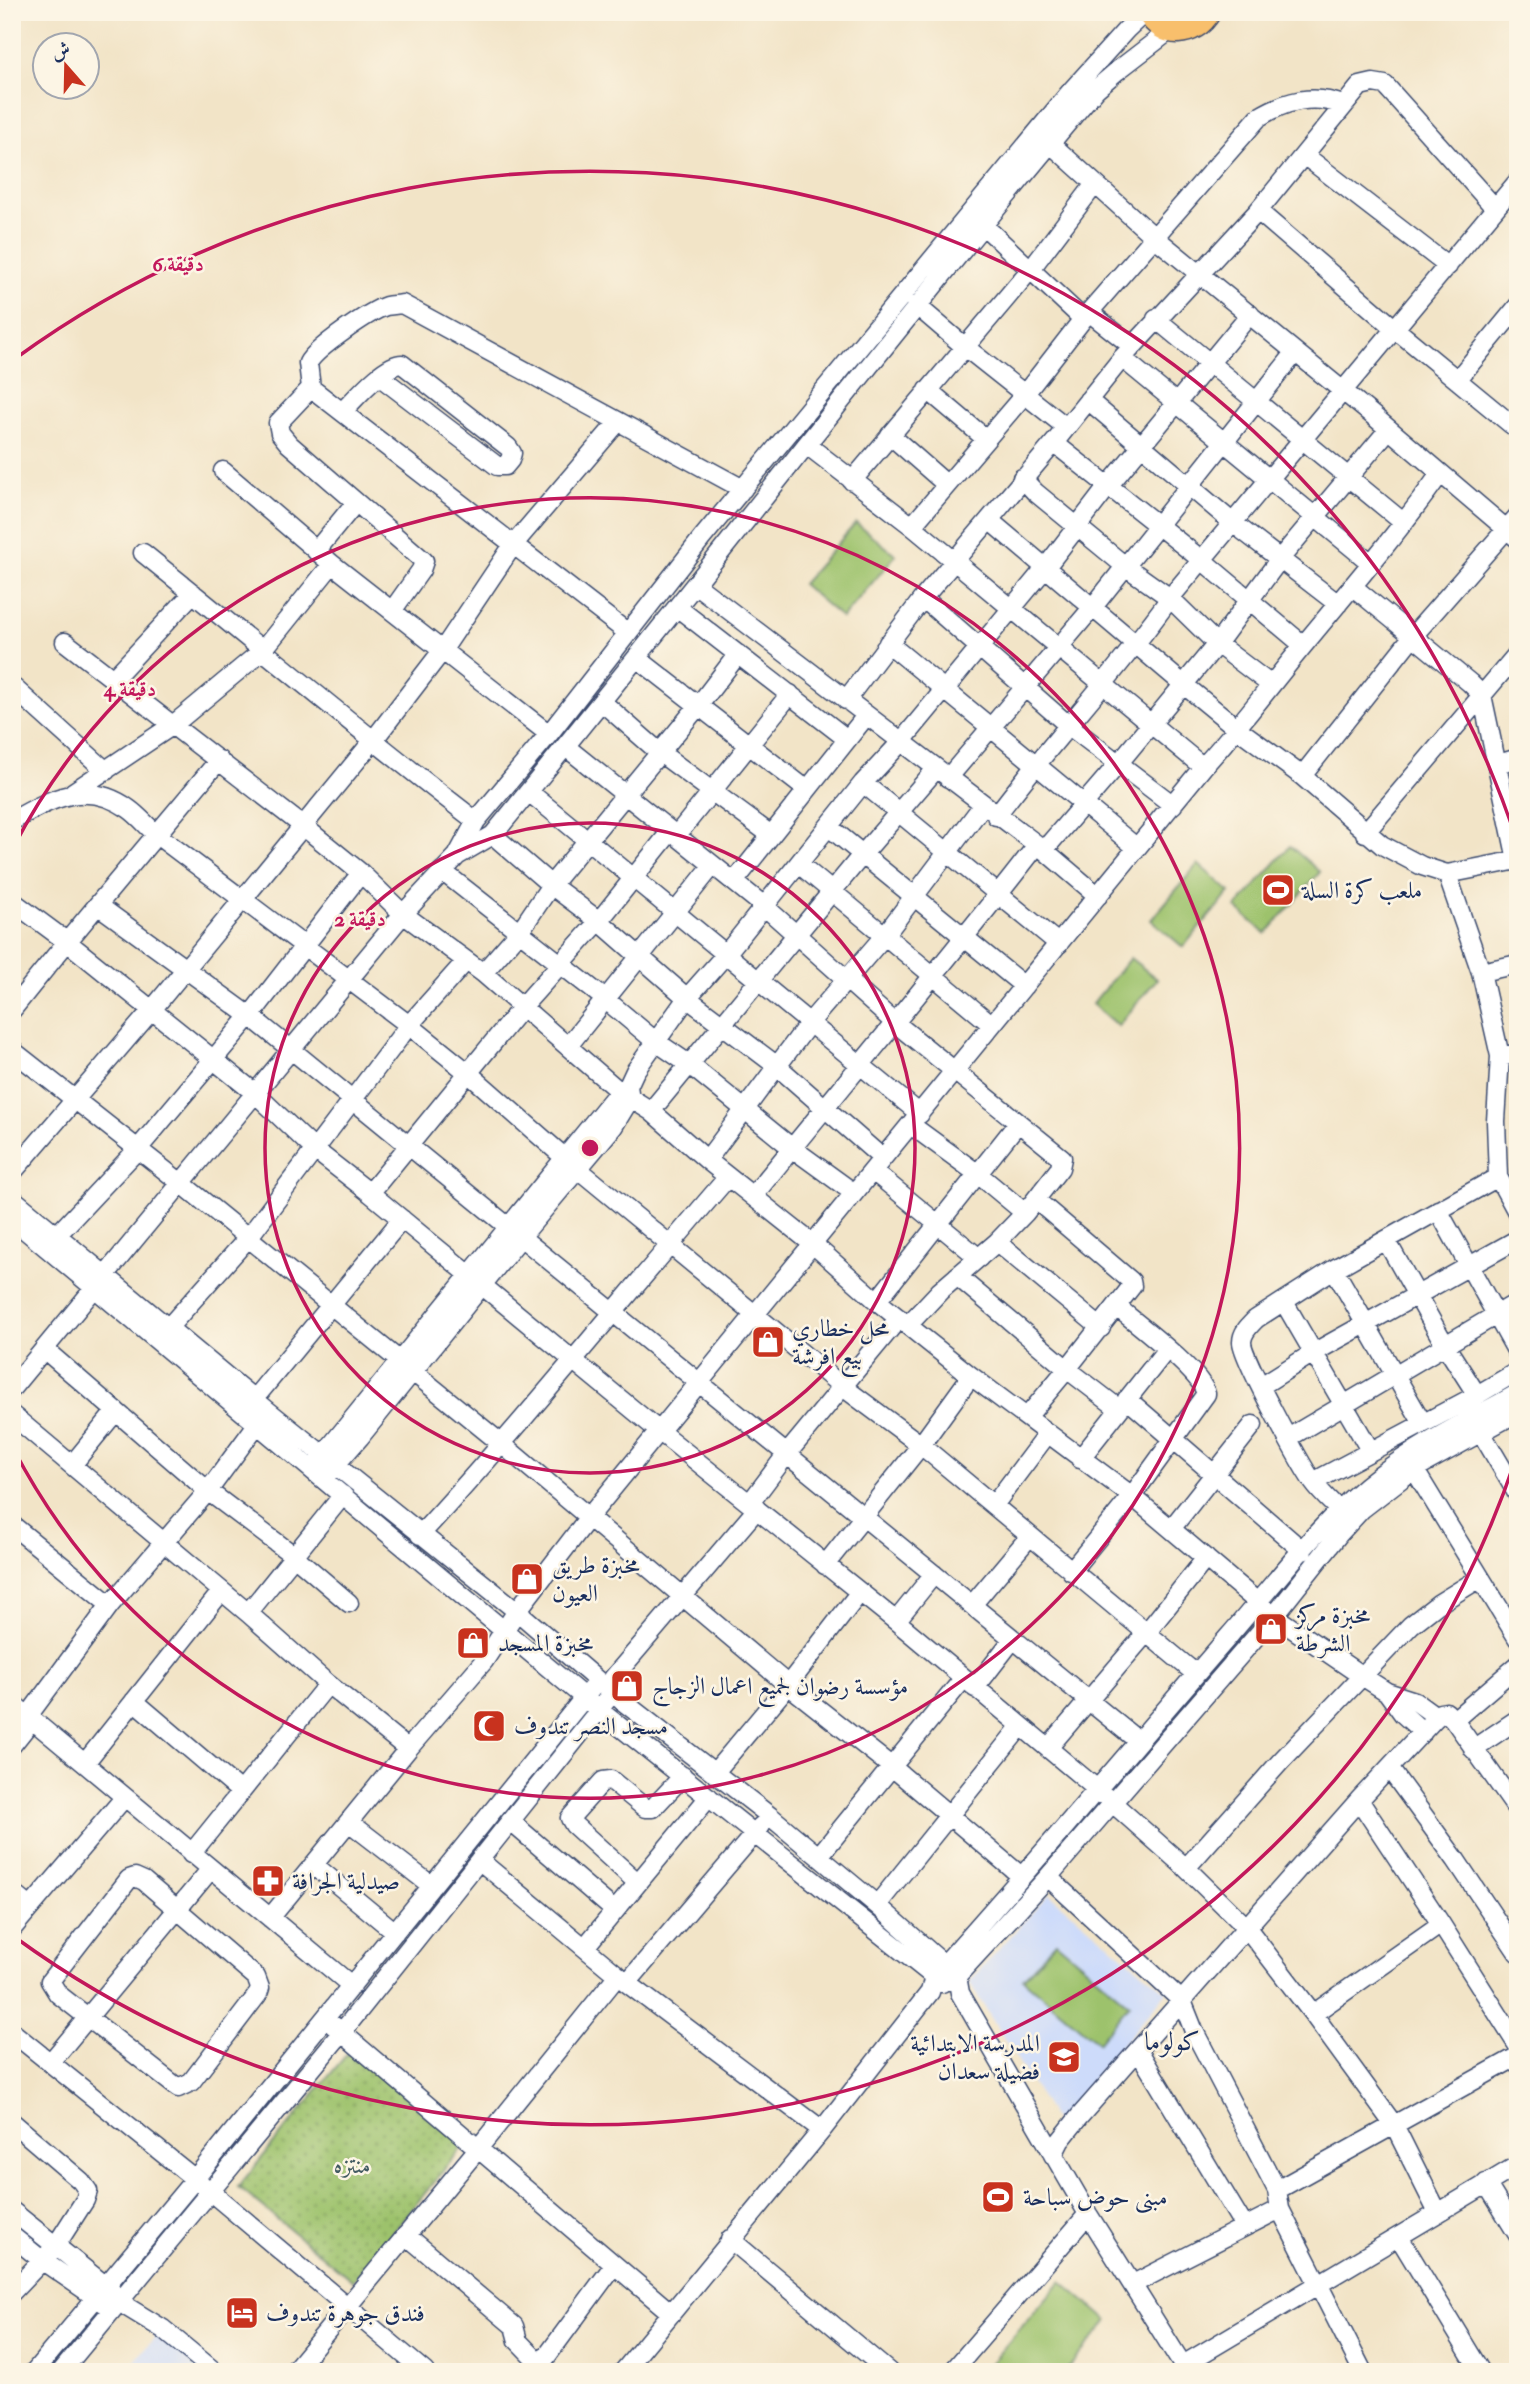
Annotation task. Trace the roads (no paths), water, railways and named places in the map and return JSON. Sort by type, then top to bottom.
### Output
[{"type":"main road","points":[[1147,12],[1160,27],[1169,31],[1188,31],[1196,27],[1209,13]]},
{"type":"street","points":[[457,856],[476,821],[549,734],[743,489],[1071,91],[1126,30],[1147,12]]},
{"type":"street","points":[[12,1388],[403,914],[457,856],[493,835],[529,792],[678,608],[916,305],[1096,89],[1169,31]]},
{"type":"street","points":[[846,700],[923,598],[1127,352],[1198,272],[1258,211],[1360,86],[1373,83],[1385,86],[1494,207]]},
{"type":"street","points":[[912,526],[1024,395],[1153,236],[1259,117],[1278,106],[1307,98],[1330,100],[1343,105]]},
{"type":"street","points":[[1051,144],[1153,236],[1440,474],[1514,528],[1412,637],[1302,776]]},
{"type":"street","points":[[1304,155],[1448,266]]},
{"type":"street","points":[[707,1160],[810,1022],[885,935],[947,852],[1035,763],[1137,645],[1170,598],[1518,181]]},
{"type":"street","points":[[852,481],[1030,270],[1095,184]]},
{"type":"street","points":[[1258,211],[1518,430]]},
{"type":"street","points":[[983,225],[1030,270],[1127,352],[1176,404],[1371,562]]},
{"type":"street","points":[[628,633],[312,388],[308,363],[318,350],[372,313],[386,306],[402,304],[743,489]]},
{"type":"street","points":[[916,305],[1066,427]]},
{"type":"street","points":[[1457,380],[1518,306]]},
{"type":"street","points":[[323,1467],[572,1163],[626,1092],[654,1041],[687,998],[726,954],[863,783],[901,743],[1046,567],[1109,485],[1250,314]]},
{"type":"street","points":[[1156,319],[1404,523]]},
{"type":"street","points":[[651,1111],[899,813],[990,728],[1025,688],[1093,607],[1295,353]]},
{"type":"street","points":[[342,412],[379,376],[396,364],[402,364],[508,447],[512,453],[510,460],[505,466],[496,466],[379,376]]},
{"type":"street","points":[[312,388],[278,423],[280,433],[289,444],[424,561],[421,570],[391,611]]},
{"type":"street","points":[[928,390],[986,439]]},
{"type":"street","points":[[1088,400],[1233,523],[1338,604]]},
{"type":"street","points":[[12,1173],[151,1011],[372,742],[442,651],[513,545],[618,422]]},
{"type":"street","points":[[753,1196],[1000,894],[1084,805],[1118,764],[1217,644],[1279,560],[1389,429]]},
{"type":"street","points":[[890,435],[947,485]]},
{"type":"street","points":[[1054,443],[1203,561],[1303,645]]},
{"type":"street","points":[[807,444],[955,561],[1203,767]]},
{"type":"street","points":[[223,471],[332,564],[549,734]]},
{"type":"street","points":[[270,1918],[484,1661],[517,1611],[589,1517],[916,1120],[991,1024],[1203,767],[1238,729],[1404,523],[1440,474]]},
{"type":"street","points":[[1022,478],[1125,566],[1170,598],[1217,644],[1271,685]]},
{"type":"street","points":[[316,551],[356,502]]},
{"type":"street","points":[[989,520],[1183,684],[1302,776],[1382,845],[1422,866],[1447,874],[1518,860],[1482,695],[1471,683],[1352,586]]},
{"type":"street","points":[[143,553],[372,742],[476,821]]},
{"type":"street","points":[[12,821],[71,794],[173,725],[263,650],[332,564]]},
{"type":"street","points":[[696,585],[1041,848],[1098,896]]},
{"type":"street","points":[[113,679],[193,593]]},
{"type":"street","points":[[923,598],[1068,726],[1173,805]]},
{"type":"street","points":[[678,608],[847,739]]},
{"type":"street","points":[[65,642],[303,826],[360,873],[403,914],[482,973],[814,1245],[877,1301],[971,1376],[1132,1496],[1273,1616],[1387,1692],[1415,1701],[1445,1719],[1473,1749],[1516,1805]]},
{"type":"street","points":[[888,643],[1137,848]]},
{"type":"street","points":[[1365,833],[1518,653]]},
{"type":"street","points":[[482,973],[520,931],[551,885],[738,654]]},
{"type":"street","points":[[637,658],[807,790]]},
{"type":"street","points":[[15,688],[106,771]]},
{"type":"street","points":[[370,1193],[467,1072],[749,746],[790,694]]},
{"type":"street","points":[[602,702],[659,752],[771,835]]},
{"type":"street","points":[[734,882],[866,716]]},
{"type":"street","points":[[34,2372],[113,2300],[211,2192],[599,1710],[608,1684],[753,1506],[786,1455],[904,1322],[998,1242],[1060,1168],[1062,1158],[894,1022],[764,906],[566,747]]},
{"type":"street","points":[[1498,764],[1518,758]]},
{"type":"street","points":[[12,1010],[219,760]]},
{"type":"street","points":[[863,783],[1059,944]]},
{"type":"street","points":[[529,792],[675,914],[863,1064],[916,1120],[978,1174],[1030,1207],[1131,1281],[1132,1286],[1101,1328],[1027,1416]]},
{"type":"street","points":[[71,794],[103,794],[129,809],[157,835],[409,1025],[572,1163],[844,1387],[921,1445],[1196,1674]]},
{"type":"street","points":[[829,827],[1024,986]]},
{"type":"street","points":[[493,835],[551,885],[599,921],[687,998],[825,1106],[878,1165],[938,1224],[979,1258]]},
{"type":"street","points":[[799,864],[991,1024]]},
{"type":"street","points":[[568,1046],[713,865]]},
{"type":"street","points":[[442,871],[562,964],[654,1041],[690,1065],[792,1148],[855,1193]]},
{"type":"street","points":[[57,1236],[137,1150],[250,1016],[360,873]]},
{"type":"street","points":[[1447,874],[1509,1056],[1496,1121],[1498,1177],[1518,1214]]},
{"type":"street","points":[[12,901],[255,1093],[315,1150],[896,1621],[1105,1796],[1186,1868],[1247,1928],[1313,2014],[1394,2125],[1438,2213]]},
{"type":"street","points":[[99,906],[250,1016],[1137,1740]]},
{"type":"street","points":[[168,1328],[248,1238],[409,1025],[466,961]]},
{"type":"street","points":[[1481,972],[1518,964]]},
{"type":"street","points":[[12,1050],[181,1183],[503,1445],[788,1685],[892,1767],[1021,1876]]},
{"type":"street","points":[[877,1301],[1018,1123]]},
{"type":"street","points":[[421,1535],[503,1445],[572,1359],[729,1177]]},
{"type":"street","points":[[1339,1510],[1313,1482],[1288,1438],[1245,1355],[1243,1336],[1256,1319],[1334,1269],[1498,1177]]},
{"type":"street","points":[[12,1198],[57,1236],[100,1281],[212,1375],[254,1399],[323,1467],[343,1495],[599,1710],[945,1981]]},
{"type":"street","points":[[1438,1210],[1518,1354]]},
{"type":"street","points":[[12,1219],[168,1328],[258,1423],[421,1535],[608,1684],[877,1905],[945,1981],[1185,2368],[1518,2165]]},
{"type":"street","points":[[254,1399],[402,1219]]},
{"type":"street","points":[[1261,1386],[1313,1353],[1518,1239]]},
{"type":"street","points":[[1386,1240],[1445,1345],[1477,1395]]},
{"type":"street","points":[[998,1242],[1101,1328]]},
{"type":"street","points":[[1334,1269],[1422,1422]]},
{"type":"street","points":[[957,1276],[1067,1369],[1174,1438],[1303,1551]]},
{"type":"street","points":[[1284,1302],[1370,1450]]},
{"type":"street","points":[[1288,1438],[1518,1302]]},
{"type":"street","points":[[1071,1571],[1132,1496],[1206,1394],[1201,1381],[1117,1307]]},
{"type":"street","points":[[44,1349],[208,1491],[293,1555],[349,1603]]},
{"type":"street","points":[[1080,1459],[1167,1349]]},
{"type":"street","points":[[1313,1482],[1518,1371]]},
{"type":"street","points":[[825,1565],[921,1445],[971,1376]]},
{"type":"street","points":[[623,2372],[945,1981],[1021,1876],[1105,1796],[1273,1616],[1362,1509],[1518,1393]]},
{"type":"street","points":[[72,1465],[116,1412]]},
{"type":"street","points":[[945,1981],[1048,1877],[1105,1796],[1137,1740],[1339,1510],[1381,1474],[1477,1425],[1518,1412]]},
{"type":"street","points":[[12,1415],[248,1613],[328,1685],[408,1749]]},
{"type":"street","points":[[12,1745],[110,1605],[208,1491],[258,1423]]},
{"type":"street","points":[[1477,1425],[1518,1495]]},
{"type":"street","points":[[1171,1529],[1253,1426]]},
{"type":"street","points":[[993,1505],[1048,1433]]},
{"type":"street","points":[[1414,1469],[1518,1639]]},
{"type":"street","points":[[248,1613],[343,1495]]},
{"type":"street","points":[[12,1525],[110,1605]]},
{"type":"street","points":[[972,1605],[1030,1536]]},
{"type":"street","points":[[1048,1748],[1206,1558]]},
{"type":"street","points":[[896,1621],[934,1574]]},
{"type":"street","points":[[1186,1868],[1280,1762],[1411,1625],[1479,1578]]},
{"type":"street","points":[[85,1763],[221,1592]]},
{"type":"street","points":[[715,1772],[788,1685],[860,1592]]},
{"type":"street","points":[[818,1856],[892,1767],[1013,1639]]},
{"type":"street","points":[[1053,2155],[1060,2141],[1079,2117],[1359,1800],[1423,1732],[1518,1665]]},
{"type":"street","points":[[61,2372],[194,2180],[584,1697],[608,1684]]},
{"type":"street","points":[[191,1854],[328,1685]]},
{"type":"street","points":[[1387,1692],[1403,1714],[1423,1732]]},
{"type":"street","points":[[134,1702],[241,1792]]},
{"type":"street","points":[[12,1703],[352,1986]]},
{"type":"street","points":[[1473,1749],[1518,1719]]},
{"type":"street","points":[[877,1905],[1021,1726]]},
{"type":"street","points":[[1390,1768],[1456,1860],[1518,1954]]},
{"type":"street","points":[[638,1883],[574,1825],[570,1818],[604,1781],[611,1780],[645,1808],[653,1808],[683,1776]]},
{"type":"street","points":[[585,1947],[709,1797]]},
{"type":"street","points":[[12,1929],[124,1798]]},
{"type":"street","points":[[1359,1800],[1518,2046]]},
{"type":"street","points":[[293,2372],[623,1979],[770,1816]]},
{"type":"street","points":[[510,1821],[615,1911]]},
{"type":"street","points":[[349,1822],[432,1886]]},
{"type":"street","points":[[480,1828],[495,1840]]},
{"type":"street","points":[[479,1860],[623,1979],[822,2130]]},
{"type":"street","points":[[314,1865],[395,1932]]},
{"type":"street","points":[[50,2063],[210,1870]]},
{"type":"street","points":[[135,1877],[144,1881],[177,1911],[256,1977],[260,1988],[191,2082],[178,2088],[58,1994],[50,1982],[135,1877]]},
{"type":"street","points":[[1048,1877],[1182,2001],[1194,2031],[1277,2190],[1280,2209],[1363,2372]]},
{"type":"street","points":[[12,1892],[30,1907]]},
{"type":"street","points":[[1313,2014],[1441,1924]]},
{"type":"street","points":[[324,2019],[670,2312]]},
{"type":"street","points":[[12,2032],[211,2192],[425,2372]]},
{"type":"street","points":[[1138,2050],[1244,2226]]},
{"type":"street","points":[[1277,2190],[1518,2056]]},
{"type":"street","points":[[12,2122],[87,2186],[88,2191],[55,2247],[12,2292]]},
{"type":"street","points":[[1486,2183],[1518,2235]]},
{"type":"street","points":[[1133,2284],[1280,2209]]},
{"type":"street","points":[[12,2211],[113,2300]]},
{"type":"street","points":[[952,2372],[1088,2214]]},
{"type":"street","points":[[406,2235],[514,2326],[518,2341],[544,2368],[614,2265]]},
{"type":"street","points":[[12,2236],[43,2261],[163,2329],[215,2372]]},
{"type":"street","points":[[1399,2237],[1481,2372]]},
{"type":"street","points":[[730,2239],[889,2372]]},
{"type":"place","name":"ملعب كرة السلة","points":[[1278,890]]},
{"type":"place","name":"محل خطاري بيع افرشة","points":[[768,1342]]},
{"type":"place","name":"مخبزة طريق العيون","points":[[527,1579]]},
{"type":"place","name":"مخبزة مركز الشرطة","points":[[1271,1629]]},
{"type":"place","name":"مخبزة المسجد","points":[[473,1643]]},
{"type":"place","name":"مؤسسة رضوان لجميع اعمال الزجاج","points":[[627,1686]]},
{"type":"place","name":"مسجد النصر تندوف","points":[[489,1726]]},
{"type":"place","name":"صيدلية الجرافة","points":[[268,1881]]},
{"type":"place","name":"المدرسة الابتدائية فضيلة سعدان","points":[[1064,2057]]},
{"type":"place","name":"مبنى حوض سباحة","points":[[998,2197]]},
{"type":"place","name":"فندق جوهرة تندوف","points":[[242,2313]]},
{"type":"district","name":"كولوما","points":[[1172,2041]]},
{"type":"park label","name":"منتزه","points":[[352,2165]]}]
